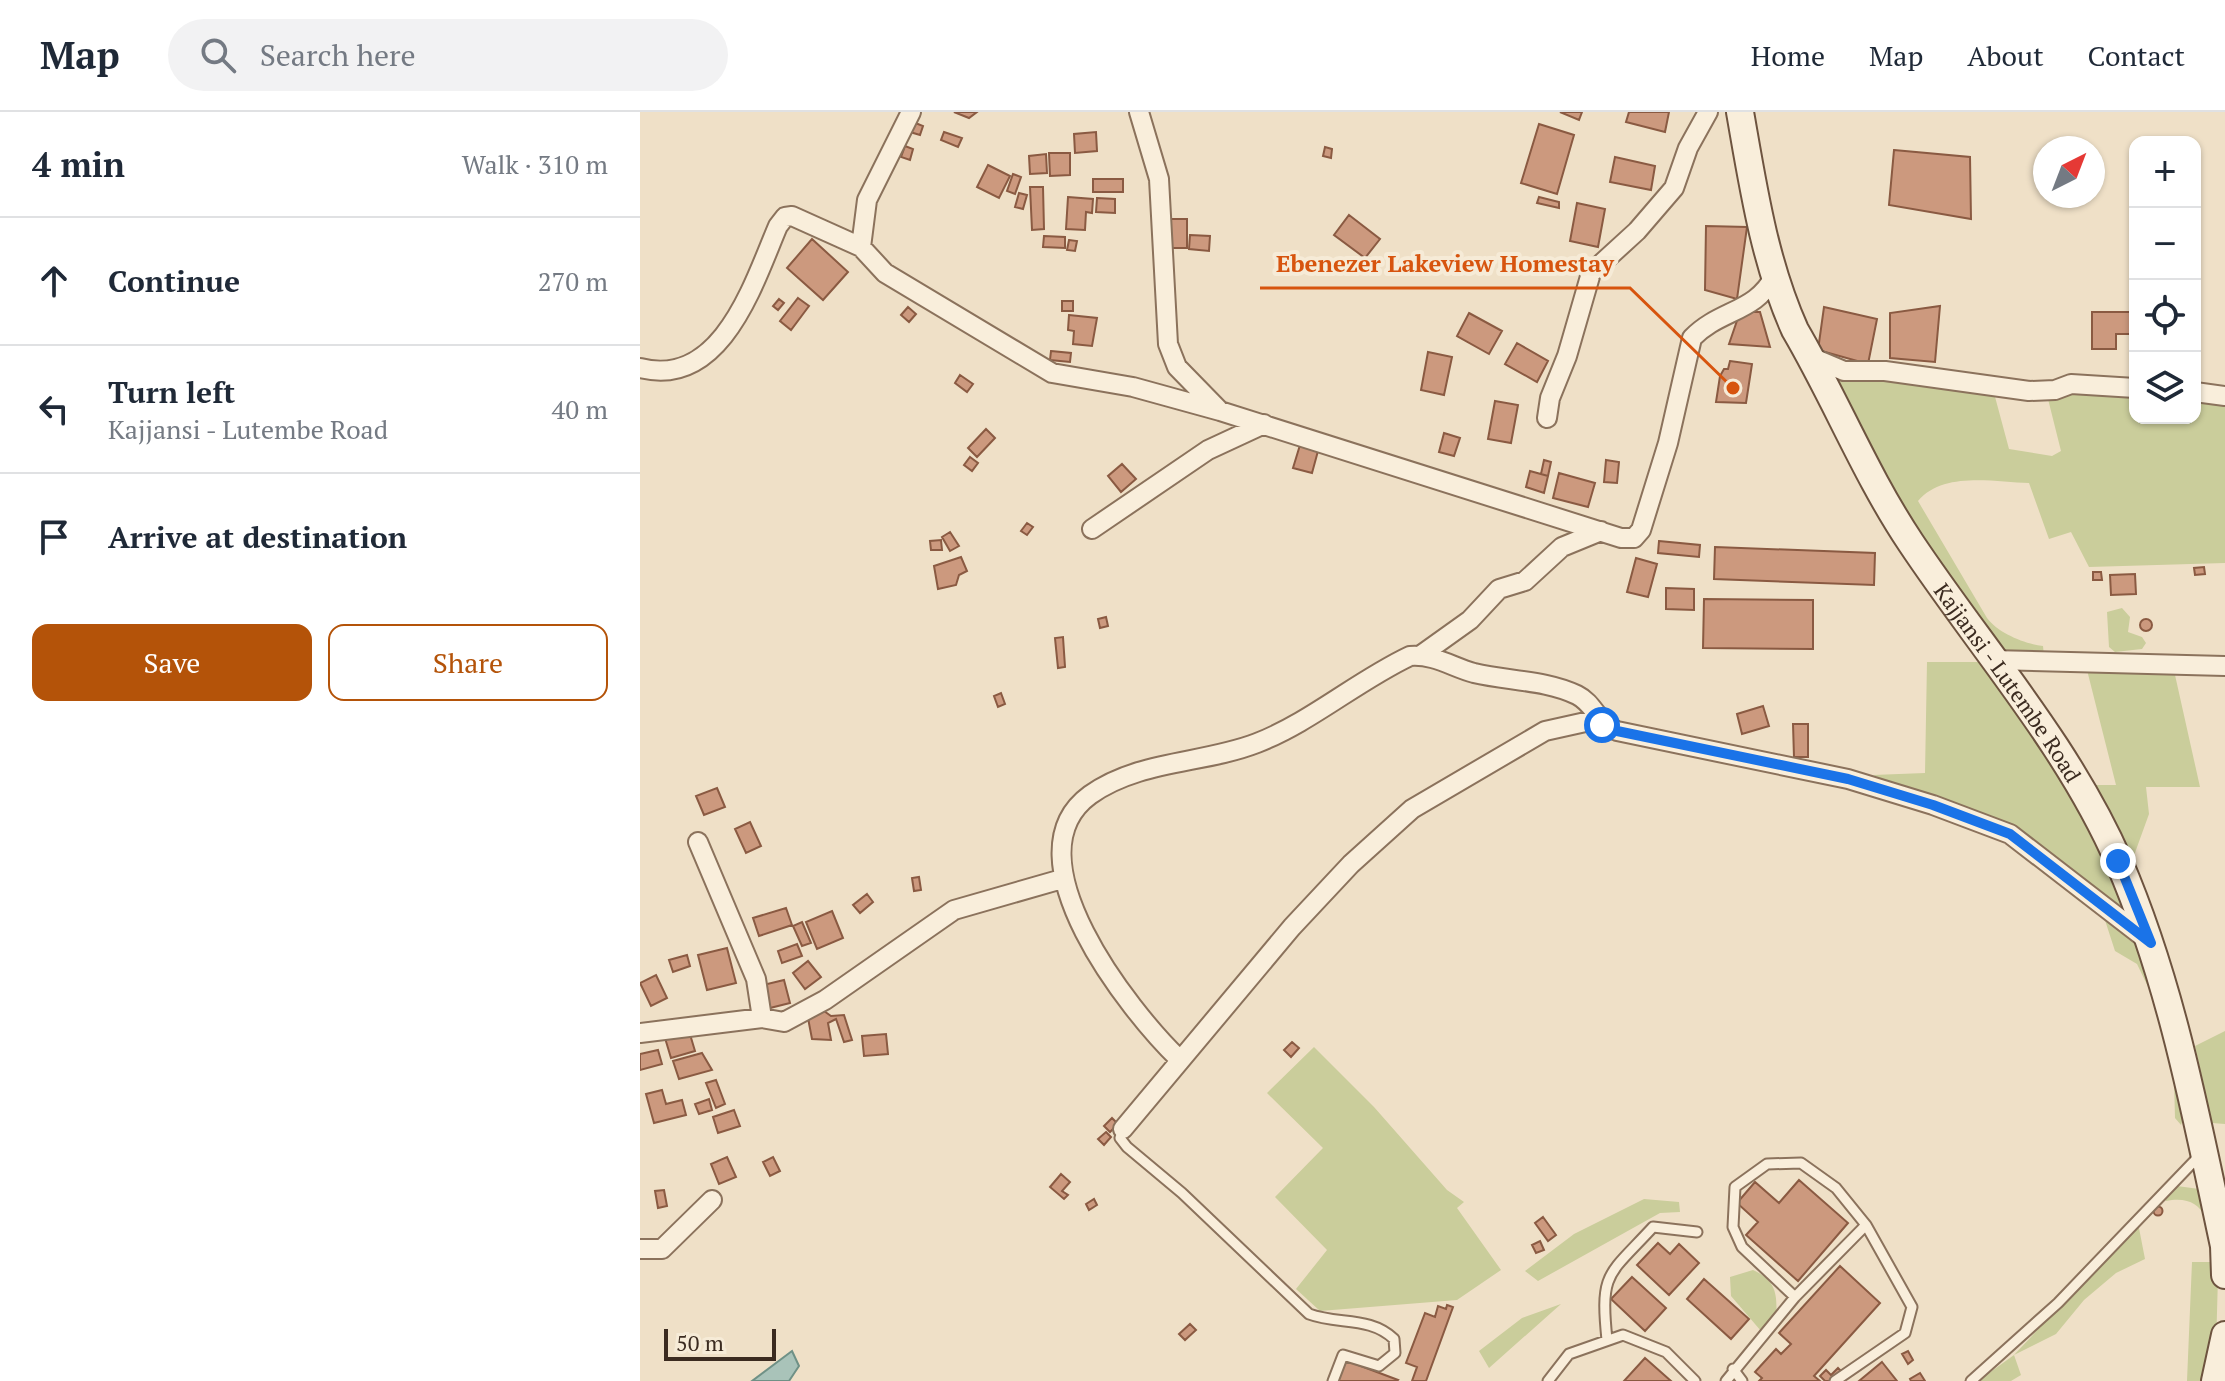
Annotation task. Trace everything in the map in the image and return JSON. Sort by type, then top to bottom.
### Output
[{"type":"street","points":[[861,247],[867,200],[911,112]]},
{"type":"street","points":[[1139,112],[1159,179],[1168,344],[1177,367],[1220,411]]},
{"type":"street","points":[[1547,418],[1550,398],[1567,356],[1591,273],[1637,231],[1674,188],[1688,148],[1708,112]]},
{"type":"street","name":"Kajjansi - Lutembe Road","points":[[1740,112],[1762,232],[1784,306],[1908,539],[1991,660],[2045,730],[2085,794],[2118,861],[2151,943],[2175,1017],[2225,1246],[2225,1275]]},
{"type":"street","points":[[640,368],[670,368],[712,351],[739,310],[785,217],[801,217],[861,247],[885,273],[1052,373],[1133,387],[1220,411],[1601,531],[1634,538],[1641,530],[1668,443],[1692,338],[1704,325],[1757,301],[1775,275]]},
{"type":"street","points":[[1811,357],[1844,371],[1885,371],[2029,391],[2055,390],[2071,384],[2129,388]]},
{"type":"street","points":[[2201,393],[2225,396]]},
{"type":"street","points":[[1092,529],[1208,450],[1264,424]]},
{"type":"street","points":[[1179,1059],[1149,1030],[1089,941],[1062,879],[1062,846],[1067,827],[1089,796],[1158,766],[1222,755],[1260,742],[1395,663],[1421,655],[1470,620],[1499,589],[1525,581],[1562,547],[1601,531]]},
{"type":"street","points":[[1421,655],[1473,673],[1568,691],[1584,699],[1602,725]]},
{"type":"street","points":[[1991,660],[2225,666]]},
{"type":"street","points":[[1123,1129],[1292,927],[1351,864],[1412,809],[1545,731],[1590,721],[1617,731],[1848,779],[1933,805],[2010,834],[2151,943]]},
{"type":"street","points":[[698,842],[756,979],[762,1018]]},
{"type":"street","points":[[640,1033],[762,1018],[784,1022],[810,1010],[954,910],[1062,879]]},
{"type":"street","points":[[640,1249],[662,1249],[712,1200]]},
{"type":"street","points":[[2215,1381],[2225,1335]]},
{"type":"lane","points":[[1123,1129],[1120,1138],[1127,1147],[1182,1193],[1309,1314],[1324,1320],[1382,1328],[1394,1339],[1395,1353],[1379,1366],[1343,1355],[1333,1381]]},
{"type":"lane","points":[[1971,1381],[2058,1303],[2203,1151]]},
{"type":"lane","points":[[1795,1297],[1742,1247],[1733,1227],[1735,1187],[1767,1164],[1801,1163],[1836,1188],[1866,1225],[1912,1307],[1905,1333],[1835,1381]]},
{"type":"lane","points":[[1726,1381],[1795,1297],[1866,1225]]},
{"type":"lane","points":[[1607,1340],[1604,1306],[1606,1277],[1653,1227],[1697,1232]]},
{"type":"lane","points":[[1548,1381],[1569,1354],[1623,1335],[1666,1352],[1695,1381]]},
{"type":"lane","points":[[1733,1369],[1742,1381]]},
{"type":"green space","points":[[1824,368],[1994,393],[2009,449],[2052,456],[2061,451],[2047,395],[2075,389],[2129,394],[2129,424],[2201,424],[2201,399],[2225,402],[2225,563],[2089,567],[2071,532],[2049,539],[2029,483],[1970,480],[1941,485],[1929,492],[1918,501],[1987,618],[2012,637],[2043,646],[2044,656],[2006,651],[1990,644],[1935,566]]},
{"type":"green space","points":[[2122,608],[2130,617],[2128,632],[2142,637],[2146,643],[2142,649],[2115,652],[2109,647],[2107,612]]},
{"type":"green space","points":[[1927,662],[1985,662],[2101,836],[2126,911],[2116,911],[2076,875],[1873,775],[1925,773]]},
{"type":"green space","points":[[2015,665],[2021,666],[2019,671],[2093,785],[2116,785],[2087,670],[2175,675],[2200,787],[2146,787],[2149,814],[2132,861],[2149,900],[2143,903],[2021,688]]},
{"type":"green space","points":[[2103,914],[2145,945],[2186,1111],[2181,1125],[2175,1118],[2174,1080],[2153,997],[2137,964],[2115,951]]},
{"type":"green space","points":[[2225,1031],[2225,1124],[2212,1123],[2195,1046]]},
{"type":"green space","points":[[1314,1047],[1374,1107],[1447,1190],[1464,1202],[1457,1208],[1501,1270],[1457,1300],[1320,1311],[1296,1289],[1327,1250],[1275,1197],[1323,1148],[1267,1093]]},
{"type":"green space","points":[[2177,1186],[2199,1189],[2219,1241],[2216,1348],[2208,1381],[2187,1381],[2192,1262],[2210,1262],[2210,1237],[2199,1208],[2180,1200],[2166,1201],[2163,1197]]},
{"type":"green space","points":[[1644,1199],[1679,1202],[1680,1212],[1660,1213],[1538,1281],[1525,1271],[1574,1234]]},
{"type":"green space","points":[[2138,1223],[2145,1259],[2116,1273],[2084,1300],[2056,1334],[2014,1355]]},
{"type":"green space","points":[[1753,1270],[1768,1280],[1776,1298],[1776,1324],[1761,1331],[1731,1296],[1730,1277]]},
{"type":"green space","points":[[1561,1304],[1489,1368],[1479,1351],[1522,1318]]},
{"type":"green space","points":[[2014,1355],[2021,1375],[2011,1381],[1978,1381]]},
{"type":"shaded area","points":[[792,1351],[799,1366],[789,1381],[752,1381]]},
{"type":"building","points":[[954,112],[977,112],[969,118]]},
{"type":"building","points":[[1560,112],[1582,112],[1579,120]]},
{"type":"building","points":[[1629,112],[1669,112],[1665,132],[1626,122]]},
{"type":"building","points":[[913,122],[923,126],[920,135],[910,132]]},
{"type":"building","points":[[1539,124],[1574,135],[1557,194],[1521,183]]},
{"type":"building","points":[[944,132],[962,138],[958,147],[941,140]]},
{"type":"building","points":[[1096,132],[1097,151],[1075,153],[1074,134]]},
{"type":"building","points":[[905,146],[913,149],[910,160],[901,157]]},
{"type":"building","points":[[1325,147],[1332,149],[1331,158],[1323,156]]},
{"type":"building","points":[[1894,150],[1970,157],[1971,219],[1889,205]]},
{"type":"building","points":[[1049,153],[1070,153],[1070,175],[1050,176]]},
{"type":"building","points":[[1046,154],[1047,173],[1030,174],[1029,156]]},
{"type":"building","points":[[1615,157],[1655,166],[1651,190],[1610,182]]},
{"type":"building","points":[[988,165],[1010,176],[999,198],[977,187]]},
{"type":"building","points":[[1013,174],[1021,177],[1015,194],[1007,191]]},
{"type":"building","points":[[1093,179],[1123,179],[1123,192],[1093,192]]},
{"type":"building","points":[[1030,187],[1043,187],[1044,229],[1032,230]]},
{"type":"building","points":[[1019,193],[1027,195],[1023,209],[1015,207]]},
{"type":"building","points":[[1068,197],[1093,199],[1092,213],[1086,212],[1085,230],[1066,229]]},
{"type":"building","points":[[1539,197],[1559,202],[1559,208],[1537,203]]},
{"type":"building","points":[[1097,198],[1115,199],[1115,213],[1096,212]]},
{"type":"building","points":[[1577,203],[1605,209],[1598,247],[1570,241]]},
{"type":"building","points":[[1349,215],[1380,239],[1365,258],[1334,235]]},
{"type":"building","points":[[1166,219],[1187,219],[1187,248],[1166,248]]},
{"type":"building","points":[[1706,226],[1747,227],[1737,299],[1705,290]]},
{"type":"building","points":[[1190,235],[1210,236],[1209,251],[1189,249]]},
{"type":"building","points":[[1044,236],[1065,237],[1065,248],[1043,247]]},
{"type":"building","points":[[812,239],[848,272],[823,300],[787,268]]},
{"type":"building","points":[[1069,240],[1077,241],[1075,251],[1067,250]]},
{"type":"building","points":[[798,298],[809,306],[791,330],[780,321]]},
{"type":"building","points":[[779,299],[784,303],[778,310],[773,306]]},
{"type":"building","points":[[1062,301],[1073,301],[1073,311],[1062,311]]},
{"type":"building","points":[[1940,306],[1935,362],[1890,358],[1890,313]]},
{"type":"building","points":[[908,307],[916,314],[909,322],[901,315]]},
{"type":"building","points":[[1824,307],[1877,319],[1868,364],[1818,350]]},
{"type":"building","points":[[1740,312],[1760,312],[1770,347],[1729,344]]},
{"type":"building","points":[[2092,312],[2129,312],[2129,334],[2116,334],[2116,349],[2092,349]]},
{"type":"building","points":[[1469,313],[1502,331],[1489,354],[1457,336]]},
{"type":"building","points":[[1069,315],[1097,318],[1092,346],[1073,344],[1074,331],[1068,330]]},
{"type":"building","points":[[1517,343],[1548,361],[1537,382],[1505,364]]},
{"type":"building","points":[[1051,351],[1071,353],[1070,362],[1050,360]]},
{"type":"building","points":[[1428,352],[1452,357],[1444,395],[1421,390]]},
{"type":"building","points":[[1730,361],[1752,364],[1746,403],[1716,402],[1720,376],[1724,369],[1728,369]]},
{"type":"building","points":[[960,375],[973,384],[967,392],[955,383]]},
{"type":"building","points":[[1495,401],[1518,405],[1511,443],[1488,439]]},
{"type":"building","points":[[986,429],[995,438],[977,457],[968,448]]},
{"type":"building","points":[[1444,433],[1460,438],[1454,456],[1439,452]]},
{"type":"building","points":[[1300,445],[1318,451],[1312,473],[1293,468]]},
{"type":"building","points":[[970,457],[978,463],[972,471],[964,465]]},
{"type":"building","points":[[1544,460],[1551,462],[1548,476],[1541,474]]},
{"type":"building","points":[[1606,460],[1619,462],[1617,483],[1604,482]]},
{"type":"building","points":[[1122,464],[1136,479],[1121,492],[1108,476]]},
{"type":"building","points":[[1530,471],[1548,476],[1544,493],[1526,487]]},
{"type":"building","points":[[1559,473],[1595,483],[1588,507],[1553,498]]},
{"type":"building","points":[[1027,523],[1033,527],[1027,535],[1021,531]]},
{"type":"building","points":[[950,532],[959,546],[950,551],[942,537]]},
{"type":"building","points":[[941,540],[942,550],[931,550],[930,541]]},
{"type":"building","points":[[1659,541],[1700,545],[1699,557],[1658,553]]},
{"type":"building","points":[[1715,547],[1875,553],[1874,585],[1714,579]]},
{"type":"building","points":[[961,557],[967,571],[959,575],[956,585],[938,589],[934,566]]},
{"type":"building","points":[[1636,558],[1657,564],[1648,597],[1627,592]]},
{"type":"building","points":[[2204,567],[2205,574],[2195,575],[2194,568]]},
{"type":"building","points":[[2093,572],[2101,572],[2102,580],[2093,580]]},
{"type":"building","points":[[2135,574],[2136,594],[2111,595],[2110,575]]},
{"type":"building","points":[[1666,588],[1694,589],[1694,610],[1666,609]]},
{"type":"building","points":[[1704,599],[1813,600],[1813,649],[1703,648]]},
{"type":"building","points":[[1106,617],[1108,626],[1100,628],[1098,619]]},
{"type":"building","points":[[2146,619],[2152,625],[2146,631],[2140,625]]},
{"type":"building","points":[[1063,637],[1065,667],[1058,668],[1055,638]]},
{"type":"building","points":[[1001,693],[1005,704],[998,707],[994,696]]},
{"type":"building","points":[[1763,706],[1769,726],[1742,734],[1737,714]]},
{"type":"building","points":[[1793,724],[1808,724],[1808,757],[1794,757]]},
{"type":"building","points":[[717,788],[725,807],[704,815],[696,796]]},
{"type":"building","points":[[750,822],[761,846],[746,853],[735,829]]},
{"type":"building","points":[[919,877],[921,890],[914,891],[912,878]]},
{"type":"building","points":[[867,894],[873,902],[860,913],[853,905]]},
{"type":"building","points":[[786,908],[792,925],[759,936],[753,918]]},
{"type":"building","points":[[832,911],[843,938],[817,949],[806,922]]},
{"type":"building","points":[[802,922],[811,943],[802,946],[793,926]]},
{"type":"building","points":[[797,944],[802,956],[782,963],[778,951]]},
{"type":"building","points":[[727,948],[736,983],[707,990],[698,955]]},
{"type":"building","points":[[687,955],[690,966],[673,972],[669,960]]},
{"type":"building","points":[[808,961],[821,977],[805,989],[793,973]]},
{"type":"building","points":[[656,975],[667,998],[651,1006],[640,983]]},
{"type":"building","points":[[784,980],[790,1003],[770,1008],[763,985]]},
{"type":"building","points":[[824,1011],[831,1016],[844,1015],[852,1040],[844,1042],[836,1019],[828,1023],[831,1040],[812,1039],[808,1018]]},
{"type":"building","points":[[689,1031],[695,1051],[671,1058],[665,1038]]},
{"type":"building","points":[[886,1034],[888,1054],[864,1056],[862,1036]]},
{"type":"building","points":[[1292,1042],[1299,1048],[1291,1057],[1284,1050]]},
{"type":"building","points":[[658,1050],[662,1064],[640,1070],[640,1054]]},
{"type":"building","points":[[702,1053],[712,1070],[679,1079],[673,1061]]},
{"type":"building","points":[[716,1080],[725,1104],[716,1108],[706,1083]]},
{"type":"building","points":[[662,1090],[666,1104],[682,1100],[686,1115],[654,1123],[646,1094]]},
{"type":"building","points":[[709,1099],[712,1110],[699,1114],[695,1104]]},
{"type":"building","points":[[734,1110],[740,1126],[718,1133],[713,1117]]},
{"type":"building","points":[[1112,1118],[1118,1124],[1110,1132],[1104,1126]]},
{"type":"building","points":[[1106,1132],[1111,1137],[1104,1145],[1098,1139]]},
{"type":"building","points":[[727,1157],[736,1177],[719,1184],[711,1164]]},
{"type":"building","points":[[773,1157],[780,1171],[770,1176],[763,1162]]},
{"type":"building","points":[[1061,1174],[1070,1182],[1062,1191],[1068,1195],[1064,1199],[1050,1187]]},
{"type":"building","points":[[1799,1180],[1848,1223],[1798,1281],[1746,1235],[1758,1222],[1737,1203],[1755,1182],[1779,1203]]},
{"type":"building","points":[[664,1190],[667,1206],[658,1208],[655,1191]]},
{"type":"building","points":[[1094,1199],[1097,1205],[1089,1210],[1086,1204]]},
{"type":"building","points":[[2158,1207],[2162,1211],[2158,1215],[2154,1211]]},
{"type":"building","points":[[1543,1217],[1556,1235],[1548,1241],[1535,1223]]},
{"type":"building","points":[[1540,1241],[1544,1250],[1536,1253],[1532,1245]]},
{"type":"building","points":[[1658,1243],[1670,1254],[1679,1244],[1699,1263],[1669,1295],[1637,1265]]},
{"type":"building","points":[[1840,1266],[1880,1303],[1814,1376],[1820,1381],[1759,1381],[1762,1378],[1755,1372],[1776,1349],[1781,1354],[1791,1344],[1779,1333]]},
{"type":"building","points":[[1632,1277],[1666,1308],[1645,1331],[1611,1299]]},
{"type":"building","points":[[1704,1279],[1749,1319],[1731,1339],[1687,1299]]},
{"type":"building","points":[[1447,1305],[1453,1307],[1426,1381],[1412,1381],[1417,1367],[1406,1363],[1425,1313],[1435,1317],[1438,1306],[1446,1309]]},
{"type":"building","points":[[1190,1324],[1196,1330],[1185,1340],[1179,1334]]},
{"type":"building","points":[[1908,1351],[1913,1360],[1908,1364],[1902,1354]]},
{"type":"building","points":[[1645,1358],[1671,1381],[1624,1381]]},
{"type":"building","points":[[1345,1360],[1398,1380],[1338,1381]]},
{"type":"building","points":[[1882,1362],[1897,1381],[1859,1381]]},
{"type":"building","points":[[1838,1368],[1841,1371],[1831,1381],[1825,1381],[1820,1376],[1826,1370],[1831,1375]]},
{"type":"building","points":[[1920,1373],[1925,1381],[1911,1381],[1910,1379]]},
{"type":"place","name":"Ebenezer Lakeview Homestay","points":[[1733,388]]},
{"type":"route","points":[[1602,725],[1617,731],[1848,779],[1933,805],[2010,834],[2151,943],[2118,861]]}]
